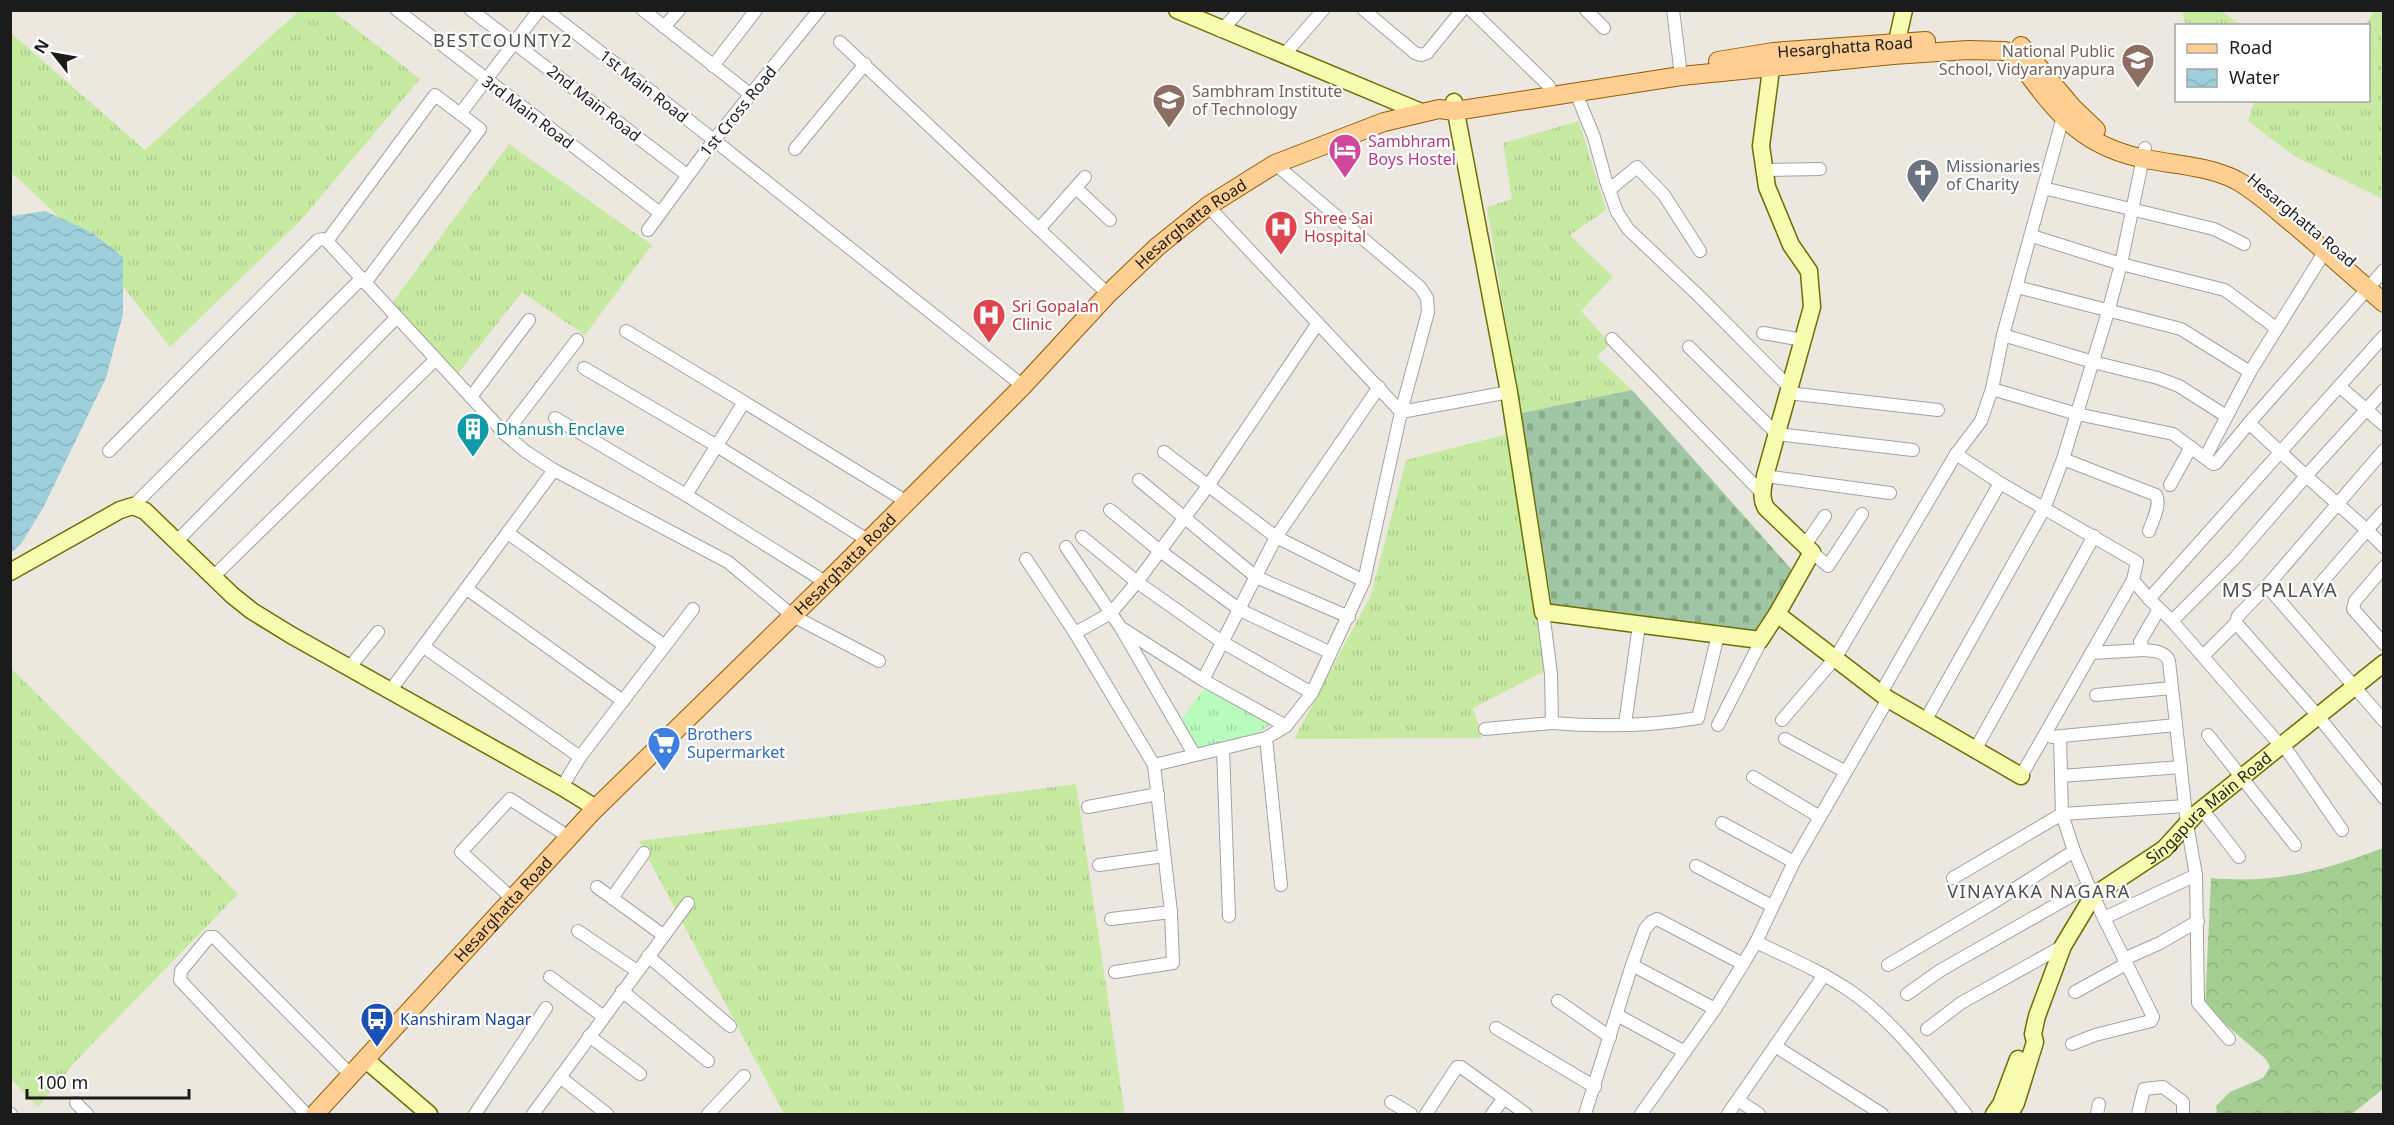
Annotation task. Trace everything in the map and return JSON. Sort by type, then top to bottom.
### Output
[{"type":"main road","name":"Hesarghatta Road","points":[[317,1113],[596,808],[794,616],[1023,386],[1108,294],[1157,246],[1208,206],[1275,164],[1384,122],[1442,109],[1680,67],[1773,60],[1990,37],[2010,40],[2022,47],[2088,125],[2143,153],[2222,173],[2238,181],[2325,250],[2378,282]]},
{"type":"main road","name":"Hesarghatta Road","points":[[1894,48],[2010,52],[2063,117],[2095,142],[2116,151],[2227,163],[2240,168],[2265,186],[2378,282],[2384,303]]},
{"type":"main road","name":"Hesarghatta Road","points":[[1549,91],[1576,93],[1773,60]]},
{"type":"street","name":"3rd Main Road","points":[[397,10],[660,213]]},
{"type":"street","name":"2nd Main Road","points":[[471,10],[687,175]]},
{"type":"street","points":[[460,114],[539,10]]},
{"type":"street","name":"1st Main Road","points":[[546,10],[714,140],[1023,386]]},
{"type":"street","points":[[643,10],[751,95]]},
{"type":"street","points":[[664,27],[679,10]]},
{"type":"street","points":[[713,66],[756,10]]},
{"type":"street","name":"1st Cross Road","points":[[648,230],[714,140],[819,10]]},
{"type":"street","points":[[1177,10],[1283,56],[1442,109],[1509,392],[1543,612],[1551,674],[1552,723]]},
{"type":"street","points":[[1221,31],[1240,10]]},
{"type":"street","points":[[1283,56],[1323,10]]},
{"type":"street","points":[[1364,10],[1421,55],[1427,53],[1462,10]]},
{"type":"street","points":[[1471,10],[1549,91]]},
{"type":"street","points":[[1586,10],[1604,28]]},
{"type":"street","points":[[1673,10],[1680,67]]},
{"type":"street","points":[[1894,48],[1904,10]]},
{"type":"street","points":[[840,42],[1108,294]]},
{"type":"street","points":[[1773,60],[1761,146],[1764,170],[1767,187],[1791,245],[1809,271],[1812,308],[1762,493],[1766,508],[1828,566],[1862,514]]},
{"type":"street","points":[[795,149],[865,64]]},
{"type":"street","points":[[1576,93],[1594,137],[1617,212],[1628,229],[1700,297],[1789,391],[1938,410]]},
{"type":"street","points":[[10,572],[120,510],[133,506],[363,280],[480,129],[435,95],[327,241]]},
{"type":"street","points":[[1782,720],[1836,657],[1956,454],[1979,426],[1992,389],[2003,335],[2063,117]]},
{"type":"street","points":[[1925,721],[2044,509],[2077,414],[2108,312],[2121,264],[2143,153]]},
{"type":"street","points":[[1155,765],[1266,738],[1286,726],[1312,693],[1329,652],[1349,617],[1365,581],[1401,412],[1428,312],[1427,298],[1420,287],[1275,164]]},
{"type":"street","points":[[1609,190],[1637,167],[1652,179],[1700,251]]},
{"type":"street","points":[[1764,170],[1821,169]]},
{"type":"street","points":[[1039,229],[1084,177]]},
{"type":"street","points":[[1076,188],[1110,220]]},
{"type":"street","points":[[2043,188],[2214,229],[2244,244]]},
{"type":"street","points":[[1208,206],[1401,412]]},
{"type":"street","points":[[2032,236],[2121,264],[2225,290],[2276,328]]},
{"type":"street","points":[[109,451],[318,240],[323,239],[505,434],[525,451],[554,470],[728,562],[794,616],[879,661]]},
{"type":"street","points":[[2205,458],[2250,372],[2325,250]]},
{"type":"street","points":[[1992,389],[2077,414],[2173,434],[2213,464],[2378,282]]},
{"type":"street","points":[[2017,287],[2181,329],[2250,372]]},
{"type":"street","points":[[176,542],[397,317]]},
{"type":"street","points":[[471,397],[529,320]]},
{"type":"street","points":[[1075,633],[1111,613],[1137,582],[1208,486],[1318,323]]},
{"type":"street","points":[[626,331],[907,502]]},
{"type":"street","points":[[1763,333],[1803,340]]},
{"type":"street","points":[[2003,335],[2093,362],[2158,378],[2179,387],[2226,416]]},
{"type":"street","points":[[2149,599],[2384,336]]},
{"type":"street","points":[[1612,339],[1762,493]]},
{"type":"street","points":[[505,434],[576,340]]},
{"type":"street","points":[[1689,347],[1777,434],[1913,450]]},
{"type":"street","points":[[214,576],[436,359]]},
{"type":"street","points":[[584,368],[717,446],[868,541]]},
{"type":"street","points":[[2339,386],[2384,425]]},
{"type":"street","points":[[1203,680],[1276,537],[1379,387]]},
{"type":"street","points":[[2172,621],[2234,559],[2384,390]]},
{"type":"street","points":[[1401,412],[1509,392]]},
{"type":"street","points":[[686,495],[744,402]]},
{"type":"street","points":[[555,417],[686,495],[826,583]]},
{"type":"street","points":[[2249,423],[2384,547]]},
{"type":"street","points":[[2170,485],[2191,447]]},
{"type":"street","points":[[2203,656],[2236,623],[2238,616],[2267,586],[2384,450]]},
{"type":"street","points":[[1164,452],[1276,537],[1365,581]]},
{"type":"street","points":[[1778,614],[1884,696],[2021,776],[2133,580],[2137,562],[2000,483],[1956,454]]},
{"type":"street","points":[[2062,459],[2156,495],[2158,499],[2149,531]]},
{"type":"street","points":[[390,691],[554,470]]},
{"type":"street","points":[[1765,476],[1890,493]]},
{"type":"street","points":[[1138,480],[1256,577],[1349,617]]},
{"type":"street","points":[[1641,1114],[1715,1009],[1756,942],[1794,862],[1846,772],[1884,696],[2000,483]]},
{"type":"street","points":[[133,506],[145,512],[252,611],[596,808]]},
{"type":"street","points":[[1110,510],[1160,551],[1240,610],[1329,652]]},
{"type":"street","points":[[2315,590],[2384,511]]},
{"type":"street","points":[[1718,725],[1762,639],[1778,614],[1825,516]]},
{"type":"street","points":[[508,533],[665,646]]},
{"type":"street","points":[[1975,750],[2094,536]]},
{"type":"street","points":[[1082,537],[1137,582],[1222,642],[1312,693]]},
{"type":"street","points":[[1066,548],[1111,613],[1194,754]]},
{"type":"street","points":[[1026,559],[1075,633],[1155,765],[1171,912],[1173,963],[1115,972]]},
{"type":"street","points":[[2384,567],[2355,601],[2353,609],[2384,644]]},
{"type":"street","points":[[2133,580],[2281,744],[2342,830]]},
{"type":"street","points":[[2267,586],[2384,721]]},
{"type":"street","points":[[467,589],[623,701]]},
{"type":"street","points":[[562,787],[580,757],[693,609]]},
{"type":"street","points":[[2144,650],[2140,642],[2141,638],[2159,609]]},
{"type":"street","points":[[1543,612],[1762,639]]},
{"type":"street","points":[[2236,623],[2318,716],[2384,798]]},
{"type":"street","points":[[1625,724],[1639,625]]},
{"type":"street","points":[[1120,628],[1203,680],[1286,726]]},
{"type":"street","points":[[349,668],[378,632]]},
{"type":"street","points":[[1485,729],[1552,723],[1584,725],[1675,722],[1698,718],[1718,635]]},
{"type":"street","points":[[424,647],[580,757]]},
{"type":"street","points":[[2091,653],[2144,650],[2166,655],[2169,661],[2181,767],[2194,808],[2239,857]]},
{"type":"street","name":"Singapura Main Road","points":[[2004,1111],[2035,1041],[2033,1034],[2063,946],[2091,891],[2163,849],[2187,824],[2194,808],[2241,776],[2384,663]]},
{"type":"street","points":[[2096,694],[2172,688]]},
{"type":"street","points":[[2043,736],[2060,737],[2176,725]]},
{"type":"street","points":[[2208,735],[2295,845]]},
{"type":"street","points":[[2060,737],[2062,814],[2074,851],[2152,1019],[2072,1044]]},
{"type":"street","points":[[1266,738],[1281,885]]},
{"type":"street","points":[[1785,739],[1846,772]]},
{"type":"street","points":[[1223,749],[1229,916]]},
{"type":"street","points":[[2061,776],[2181,767]]},
{"type":"street","points":[[1753,777],[1820,817]]},
{"type":"street","points":[[1088,807],[1158,794]]},
{"type":"street","points":[[514,900],[461,852],[510,799],[569,837]]},
{"type":"street","points":[[1953,878],[2062,814],[2194,808]]},
{"type":"street","points":[[1722,823],[1794,862]]},
{"type":"street","points":[[2187,824],[2196,875],[2198,1003],[2229,1040]]},
{"type":"street","points":[[1888,965],[1991,904],[2074,851]]},
{"type":"street","points":[[612,898],[644,853]]},
{"type":"street","points":[[1099,865],[1164,856]]},
{"type":"street","points":[[1696,866],[1772,906]]},
{"type":"street","points":[[2104,918],[2196,875]]},
{"type":"street","points":[[597,887],[663,935]]},
{"type":"street","points":[[1907,994],[1941,970],[2091,891]]},
{"type":"street","points":[[533,1114],[688,903]]},
{"type":"street","points":[[1111,919],[1171,912]]},
{"type":"street","points":[[1585,1114],[1632,965],[1645,929],[1651,922],[1657,919],[1743,964]]},
{"type":"street","points":[[2075,992],[2198,921]]},
{"type":"street","points":[[578,931],[637,971]]},
{"type":"street","points":[[317,1113],[180,980],[181,971],[209,938],[214,936],[352,1076]]},
{"type":"street","points":[[1756,942],[1824,975],[1851,991],[1880,1014],[1966,1114]]},
{"type":"street","points":[[1927,1029],[1961,1003],[2063,946]]},
{"type":"street","points":[[648,956],[730,1026]]},
{"type":"street","points":[[1632,965],[1715,1009]]},
{"type":"street","points":[[1728,1114],[1824,975]]},
{"type":"street","points":[[550,977],[604,1017]]},
{"type":"street","points":[[622,991],[708,1061]]},
{"type":"street","points":[[1558,1001],[1610,1037]]},
{"type":"street","points":[[475,1114],[546,1008]]},
{"type":"street","points":[[1617,1015],[1685,1052]]},
{"type":"street","points":[[1496,1028],[1595,1087]]},
{"type":"street","points":[[590,1036],[640,1074]]},
{"type":"street","points":[[1775,1046],[1882,1114]]},
{"type":"street","points":[[366,1060],[429,1114]]},
{"type":"street","points":[[1426,1114],[1457,1067],[1461,1067],[1526,1114]]},
{"type":"street","points":[[708,1114],[744,1076]]},
{"type":"street","points":[[560,1077],[607,1114]]},
{"type":"street","points":[[2138,1114],[2144,1089],[2163,1087],[2183,1102],[2182,1114]]},
{"type":"street","points":[[1492,1114],[1504,1098]]},
{"type":"street","points":[[1738,1100],[1759,1114]]},
{"type":"street","points":[[1391,1102],[1412,1114]]},
{"type":"street","points":[[76,1103],[87,1114]]},
{"type":"green space","points":[[2375,10],[2384,11],[2383,199],[2294,156],[2248,121],[2254,102],[2370,102],[2370,24],[2366,24]]},
{"type":"green space","points":[[299,11],[333,11],[420,79],[301,220],[170,347],[98,254],[11,172],[10,32],[145,150]]},
{"type":"green space","points":[[2182,11],[2221,11],[2240,24],[2186,24]]},
{"type":"green space","points":[[1579,121],[1606,210],[1570,235],[1613,277],[1581,311],[1610,343],[1597,357],[1632,390],[1521,413],[1487,207],[1512,199],[1503,143]]},
{"type":"green space","points":[[509,144],[652,245],[585,335],[522,292],[456,376],[392,303]]},
{"type":"green space","points":[[1632,390],[1793,571],[1759,636],[1552,605],[1521,413]]},
{"type":"green space","points":[[1512,433],[1547,670],[1473,708],[1482,738],[1294,739],[1371,595],[1406,460]]},
{"type":"green space","points":[[10,667],[238,894],[76,1061],[38,1107],[11,1079]]},
{"type":"green space","points":[[1205,687],[1271,725],[1254,734],[1198,750],[1181,720]]},
{"type":"green space","points":[[1076,784],[1125,1114],[784,1114],[639,841]]},
{"type":"green space","points":[[2383,848],[2383,1089],[2352,1114],[2217,1114],[2216,1106],[2230,1092],[2263,1078],[2270,1067],[2266,1059],[2205,1007],[2211,878],[2257,879],[2299,874]]},
{"type":"water","points":[[45,211],[91,232],[123,257],[123,314],[106,378],[43,508],[21,544],[11,553],[11,216]]},
{"type":"place","name":"National Public School, Vidyaranyapura","points":[[2138,89]]},
{"type":"place","name":"Sambhram Institute of Technology","points":[[1169,129]]},
{"type":"place","name":"Sambhram Boys Hostel","points":[[1345,179]]},
{"type":"place","name":"Missionaries of Charity","points":[[1923,204]]},
{"type":"place","name":"Shree Sai Hospital","points":[[1281,256]]},
{"type":"place","name":"Sri Gopalan Clinic","points":[[989,344]]},
{"type":"place","name":"Dhanush Enclave","points":[[473,458]]},
{"type":"place","name":"Brothers Supermarket","points":[[664,772]]},
{"type":"place","name":"Kanshiram Nagar","points":[[377,1048]]},
{"type":"district","name":"BESTCOUNTY2","points":[[503,40]]},
{"type":"district","name":"MS PALAYA","points":[[2280,589]]},
{"type":"district","name":"VINAYAKA NAGARA","points":[[2039,891]]}]
